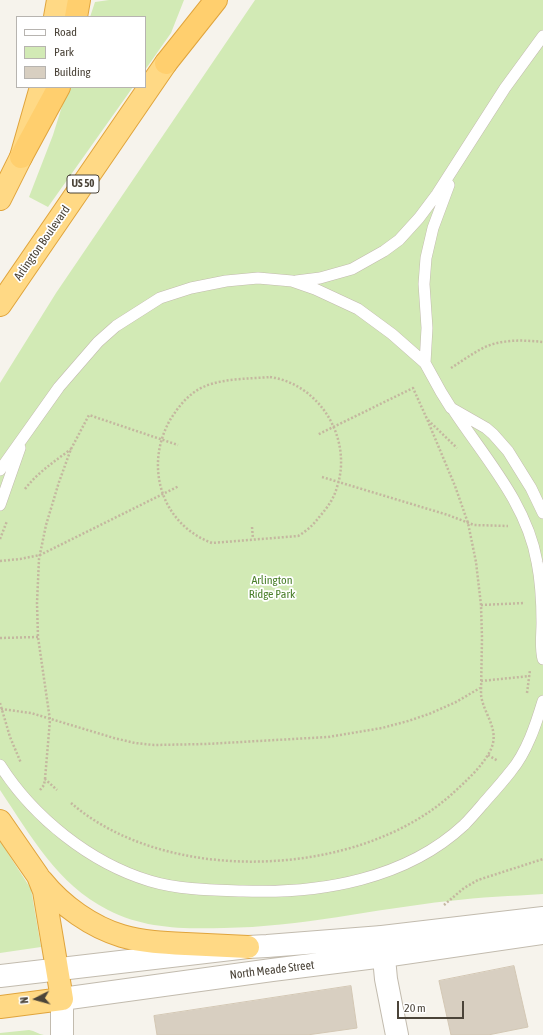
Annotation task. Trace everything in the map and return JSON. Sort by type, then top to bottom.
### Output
[{"type":"highway","points":[[55,16],[58,0]]},
{"type":"highway","points":[[76,16],[79,0]]},
{"type":"highway","name":"Arlington Boulevard","points":[[0,306],[207,2]]},
{"type":"highway","points":[[21,157],[41,88]]},
{"type":"highway","points":[[0,199],[58,88]]},
{"type":"highway","points":[[0,821],[38,876],[56,896],[73,911],[104,928],[122,936],[162,942],[248,947]]},
{"type":"highway","points":[[38,876],[48,907],[62,999]]},
{"type":"highway","name":"North Meade Street","points":[[0,1007],[62,999]]},
{"type":"street","name":"North Meade Street","points":[[62,999],[272,970],[383,946],[543,918]]},
{"type":"street","name":"North Meade Street","points":[[0,976],[248,947],[383,946],[543,932]]},
{"type":"street","points":[[383,946],[386,979],[397,1035]]},
{"type":"street","points":[[62,999],[62,1035]]},
{"type":"lane","points":[[0,470],[59,387],[98,342],[116,326],[160,298],[192,288],[226,281],[258,278],[292,281],[320,278],[340,273],[357,266],[388,249],[399,240],[419,218],[437,194],[505,88],[543,36]]},
{"type":"lane","points":[[425,363],[428,328],[424,278],[427,254],[433,228],[456,166]]},
{"type":"lane","points":[[292,281],[320,291],[358,309],[392,334],[425,363],[441,392],[513,498],[528,529],[540,578],[542,623],[541,652],[543,659]]},
{"type":"lane","points":[[452,408],[481,425],[496,438],[518,466],[543,513]]},
{"type":"lane","points":[[0,505],[25,435]]},
{"type":"lane","points":[[1,764],[13,785],[25,799],[66,836],[88,851],[124,871],[151,881],[199,889],[291,891],[335,885],[373,876],[404,864],[440,843],[464,825],[512,770],[524,750],[543,701]]},
{"type":"path","points":[[451,368],[485,347],[497,343],[516,340],[543,342]]},
{"type":"path","points":[[270,377],[288,382],[308,394],[318,402],[334,426],[339,442],[341,462],[339,481],[327,508],[312,526],[298,536],[212,543],[199,537],[179,521],[163,494],[158,475],[159,449],[162,439],[176,411],[186,399],[198,389],[220,382],[270,377]]},
{"type":"path","points":[[71,803],[92,819],[119,834],[169,852],[199,858],[235,861],[290,859],[353,847],[390,834],[429,812],[457,790],[488,755],[494,740],[493,730],[482,700],[482,605],[468,523],[455,486],[413,388],[317,435]]},
{"type":"path","points":[[36,789],[41,790],[44,785],[50,720],[38,637],[37,602],[40,555],[54,499],[71,449],[89,415],[178,445]]},
{"type":"path","points":[[427,419],[460,451]]},
{"type":"path","points":[[23,491],[45,467],[71,449]]},
{"type":"path","points":[[322,477],[339,481],[474,525],[510,526]]},
{"type":"path","points":[[0,561],[40,555],[179,486]]},
{"type":"path","points":[[0,539],[9,516]]},
{"type":"path","points":[[252,527],[253,540]]},
{"type":"path","points":[[482,605],[526,602]]},
{"type":"path","points":[[0,638],[38,637]]},
{"type":"path","points":[[526,697],[530,667]]},
{"type":"path","points":[[481,681],[530,676]]},
{"type":"path","points":[[1,709],[31,713],[50,720],[135,743],[154,745],[206,744],[328,737],[358,733],[408,721],[448,706],[481,688]]},
{"type":"path","points":[[0,703],[10,737],[24,769]]},
{"type":"path","points":[[45,779],[57,790]]},
{"type":"path","points":[[444,904],[464,888],[478,880],[543,859]]},
{"type":"green space","points":[[109,0],[184,0],[171,33],[146,69],[146,16],[90,16],[95,2]]},
{"type":"green space","name":"Arlington Ridge Park","points":[[255,0],[543,0],[543,894],[421,904],[309,921],[252,927],[179,928],[150,924],[136,921],[108,910],[74,887],[46,858],[0,790],[0,383],[56,293]]},
{"type":"green space","points":[[68,88],[132,88],[48,207],[29,197],[53,135]]},
{"type":"green space","points":[[0,841],[31,889],[41,947],[0,953]]},
{"type":"green space","points":[[29,1030],[44,1035],[0,1035],[0,1033]]},
{"type":"building","points":[[514,966],[528,1027],[488,1035],[451,1035],[439,981]]},
{"type":"building","points":[[351,986],[357,1028],[307,1035],[157,1035],[154,1016]]}]
